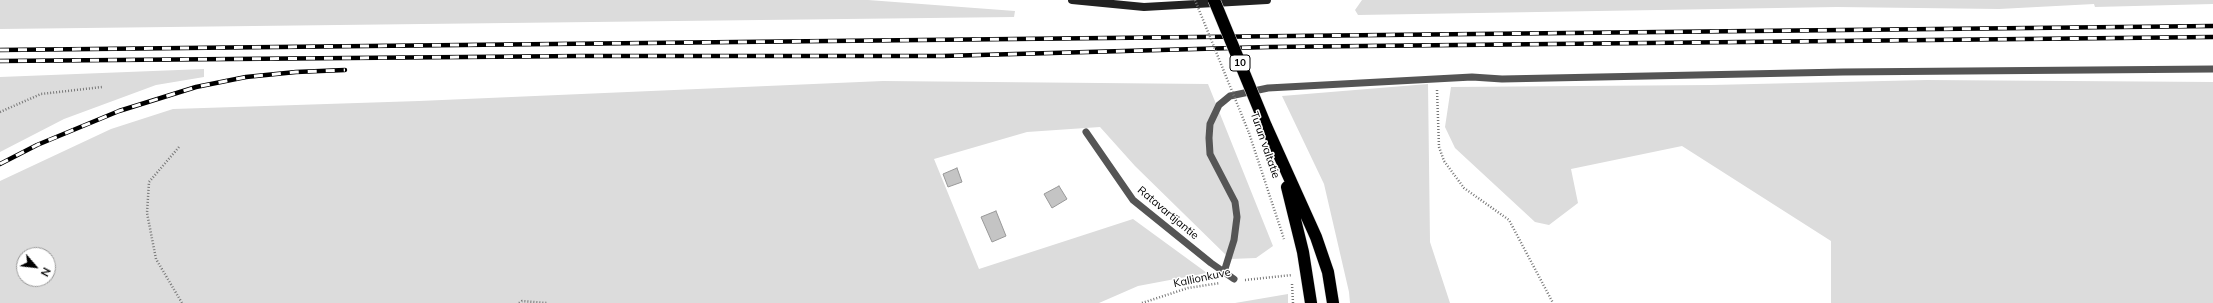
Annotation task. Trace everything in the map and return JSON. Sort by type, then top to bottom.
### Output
[{"type":"highway","name":"Turun valtatie","points":[[1214,0],[1280,160],[1316,237],[1328,272],[1333,303]]},
{"type":"highway","name":"Turun valtatie","points":[[1280,160],[1303,252],[1311,303]]},
{"type":"street","points":[[1072,0],[1144,7],[1267,0]]},
{"type":"lane","points":[[1224,272],[1235,235],[1237,217],[1235,202],[1212,159],[1208,138],[1212,118],[1222,102],[1230,96],[1268,88],[1472,77],[1502,79],[1835,72],[2213,69]]},
{"type":"lane","name":"Ratavartijantie","points":[[1086,132],[1133,200],[1234,279]]},
{"type":"path","name":"Turun valtatie","points":[[1195,0],[1248,133],[1286,245]]},
{"type":"path","points":[[1437,79],[1439,147],[1444,161],[1464,188],[1509,220],[1553,303]]},
{"type":"path","points":[[0,112],[41,94],[102,87]]},
{"type":"path","points":[[179,147],[149,182],[147,213],[156,260],[182,303]]},
{"type":"path","name":"Kallionkuve","points":[[1142,303],[1188,288],[1234,279],[1254,280],[1292,274],[1293,303]]},
{"type":"path","points":[[519,303],[522,301],[548,303]]},
{"type":"shaded area","points":[[0,0],[868,0],[1015,11],[1014,17],[0,29]]},
{"type":"shaded area","points":[[1362,0],[2213,0],[2213,4],[2095,7],[2094,4],[1999,9],[1837,7],[1358,15],[1355,10]]},
{"type":"shaded area","points":[[204,69],[204,77],[156,85],[64,119],[0,152],[0,77]]},
{"type":"shaded area","points":[[1927,80],[2213,82],[2213,303],[1831,303],[1831,241],[1682,146],[1571,169],[1578,203],[1549,225],[1535,222],[1455,148],[1445,127],[1451,87],[1711,85]]},
{"type":"shaded area","points":[[883,81],[1208,84],[1273,246],[1256,258],[1230,259],[1135,166],[1100,127],[1027,132],[934,159],[979,269],[1133,219],[1207,273],[1138,286],[1099,303],[0,303],[0,181],[111,129],[173,109],[419,101]]},
{"type":"shaded area","points":[[1428,84],[1430,242],[1450,303],[1350,303],[1349,292],[1324,184],[1282,96]]},
{"type":"shaded area","points":[[1288,294],[1288,303],[1235,303]]},
{"type":"building","points":[[957,168],[962,182],[948,187],[943,174]]},
{"type":"building","points":[[1059,186],[1067,199],[1052,208],[1044,194]]},
{"type":"building","points":[[996,211],[1006,236],[992,242],[981,217]]},
{"type":"railway","points":[[0,50],[2213,26]]},
{"type":"railway","points":[[0,61],[581,56],[943,56],[1269,47],[2213,37]]},
{"type":"railway","points":[[0,164],[37,145],[119,111],[196,87],[246,77],[296,72],[345,70]]}]
